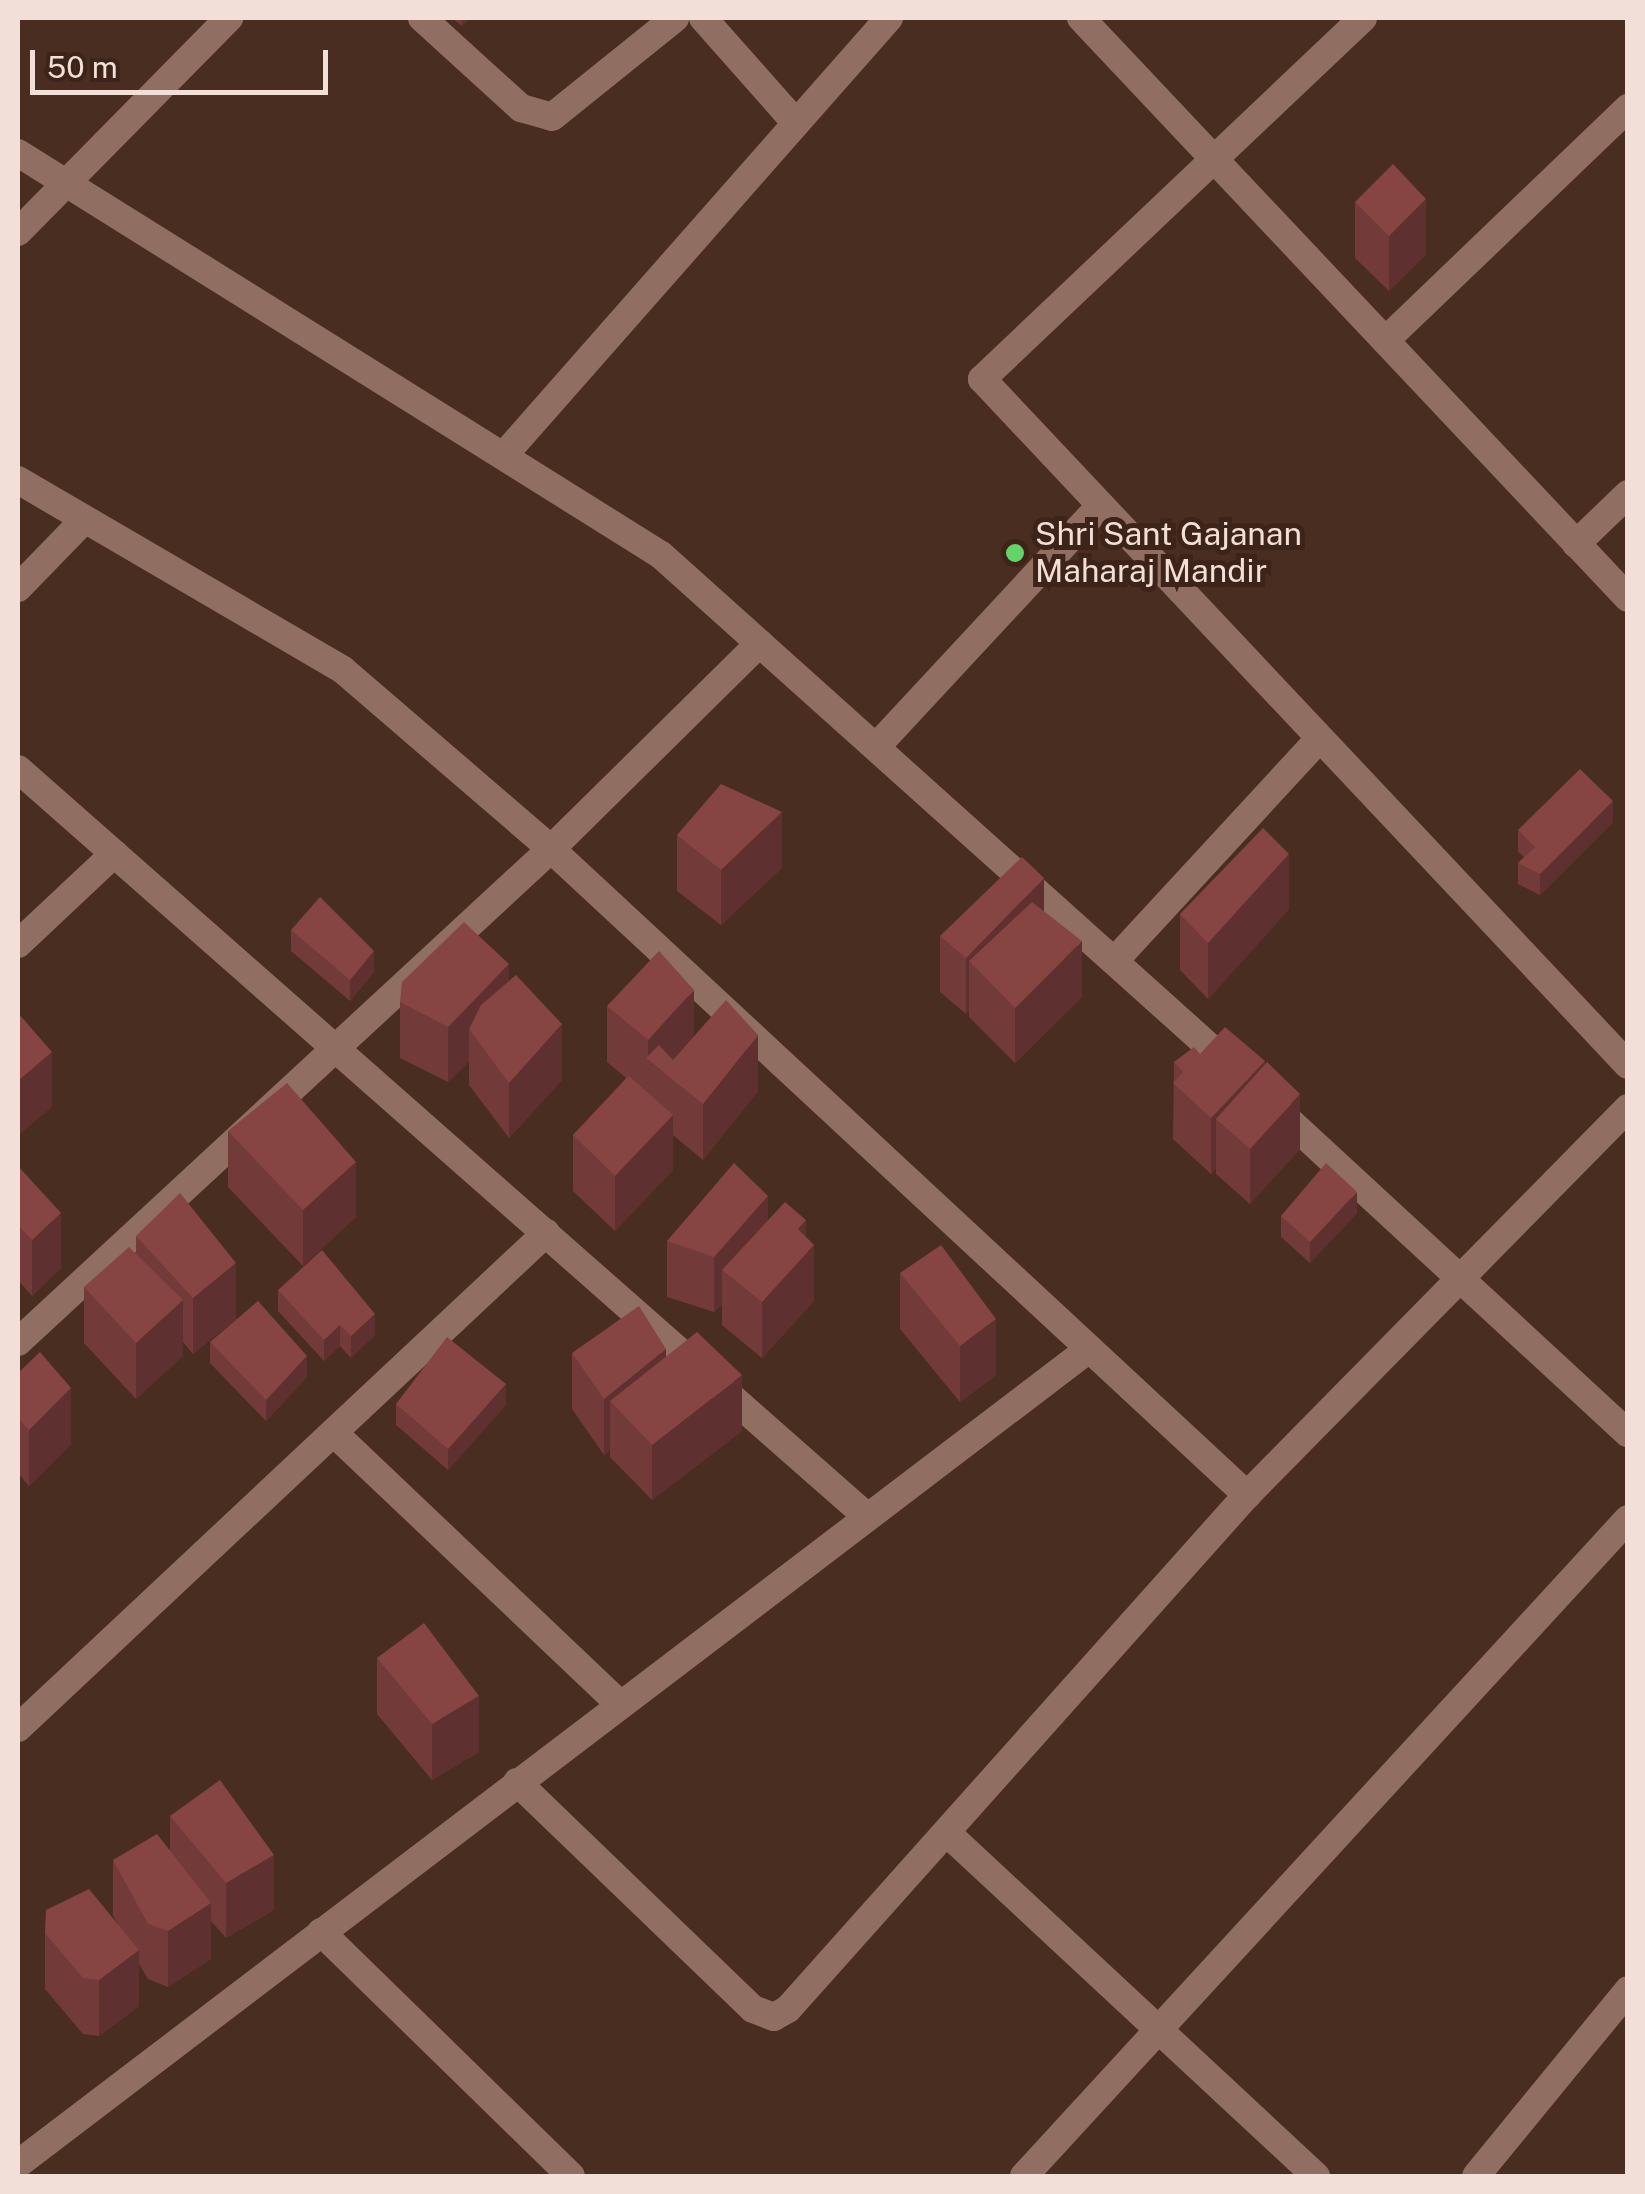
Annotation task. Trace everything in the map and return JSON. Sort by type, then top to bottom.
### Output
[{"type":"street","points":[[18,232],[230,18]]},
{"type":"street","points":[[422,18],[522,108],[552,118],[675,18]]},
{"type":"street","points":[[703,18],[796,124]]},
{"type":"street","points":[[505,454],[889,18]]},
{"type":"street","points":[[1080,18],[1218,156],[1628,598]]},
{"type":"street","points":[[1362,18],[982,379],[1628,1065]]},
{"type":"street","points":[[1388,340],[1628,108]]},
{"type":"street","points":[[18,152],[72,179],[660,555],[1116,958],[1459,1281],[1628,1433]]},
{"type":"street","points":[[18,480],[81,524],[343,670],[551,848],[1247,1496]]},
{"type":"street","points":[[1576,544],[1628,494]]},
{"type":"street","points":[[876,746],[1100,506]]},
{"type":"street","points":[[18,588],[81,524]]},
{"type":"street","points":[[18,1342],[551,848],[760,642]]},
{"type":"street","points":[[1116,958],[1318,740]]},
{"type":"street","points":[[18,770],[864,1514]]},
{"type":"street","points":[[18,944],[114,854]]},
{"type":"street","points":[[517,1782],[753,2010],[774,2017],[947,1832],[1247,1496],[1628,1108]]},
{"type":"street","points":[[18,1728],[546,1233]]},
{"type":"street","points":[[18,2164],[864,1514],[1088,1349]]},
{"type":"street","points":[[334,1433],[619,1703]]},
{"type":"street","points":[[1024,2176],[1160,2035],[1628,1519]]},
{"type":"street","points":[[947,1832],[1160,2035],[1316,2176]]},
{"type":"street","points":[[320,1932],[571,2176]]},
{"type":"street","points":[[1476,2176],[1628,1990]]},
{"type":"building","points":[[1393,164],[1426,199],[1389,236],[1355,202]]},
{"type":"building","points":[[1580,769],[1613,801],[1540,874],[1518,863],[1535,847],[1518,830]]},
{"type":"building","points":[[721,784],[782,812],[721,870],[677,835]]},
{"type":"building","points":[[1263,828],[1289,854],[1208,943],[1180,914]]},
{"type":"building","points":[[1022,857],[1044,878],[966,958],[940,936]]},
{"type":"building","points":[[320,897],[374,951],[350,980],[291,930]]},
{"type":"building","points":[[1032,902],[1082,941],[1015,1008],[969,961]]},
{"type":"building","points":[[464,922],[509,964],[448,1027],[400,1002],[402,982]]},
{"type":"building","points":[[659,951],[694,990],[648,1040],[607,1006]]},
{"type":"building","points":[[516,975],[562,1024],[509,1083],[469,1029],[481,1005]]},
{"type":"building","points":[[726,1000],[758,1035],[703,1104],[646,1058],[659,1045],[673,1060]]},
{"type":"building","points":[[18,1013],[52,1052],[18,1081]]},
{"type":"building","points":[[1225,1027],[1265,1061],[1211,1118],[1173,1083],[1183,1072],[1174,1062],[1194,1047],[1200,1054]]},
{"type":"building","points":[[1267,1062],[1300,1094],[1250,1149],[1216,1119]]},
{"type":"building","points":[[629,1076],[673,1115],[615,1176],[573,1135]]},
{"type":"building","points":[[287,1083],[356,1162],[303,1210],[228,1131]]},
{"type":"building","points":[[734,1163],[768,1196],[714,1257],[667,1241]]},
{"type":"building","points":[[1326,1163],[1357,1192],[1310,1242],[1281,1216]]},
{"type":"building","points":[[18,1166],[61,1213],[32,1240],[18,1225]]},
{"type":"building","points":[[180,1193],[236,1263],[193,1298],[136,1236]]},
{"type":"building","points":[[785,1202],[806,1220],[798,1229],[814,1245],[762,1302],[722,1270]]},
{"type":"building","points":[[941,1245],[996,1319],[960,1346],[900,1273]]},
{"type":"building","points":[[129,1247],[183,1300],[136,1343],[84,1287]]},
{"type":"building","points":[[322,1250],[375,1314],[351,1336],[340,1325],[324,1340],[278,1290]]},
{"type":"building","points":[[258,1301],[307,1356],[266,1400],[210,1342]]},
{"type":"building","points":[[639,1306],[666,1349],[604,1399],[572,1353]]},
{"type":"building","points":[[697,1332],[742,1375],[652,1445],[610,1401]]},
{"type":"building","points":[[447,1337],[506,1384],[448,1449],[396,1404]]},
{"type":"building","points":[[40,1352],[71,1388],[29,1430],[18,1418],[18,1373]]},
{"type":"building","points":[[424,1623],[479,1696],[432,1724],[377,1658]]},
{"type":"building","points":[[220,1780],[274,1855],[226,1883],[170,1816]]},
{"type":"building","points":[[157,1834],[211,1903],[168,1931],[148,1924],[113,1860]]},
{"type":"building","points":[[89,1889],[139,1950],[99,1980],[83,1978],[45,1933],[46,1910]]},
{"type":"place","name":"Shri Sant Gajanan Maharaj Mandir","points":[[1015,553]]}]
